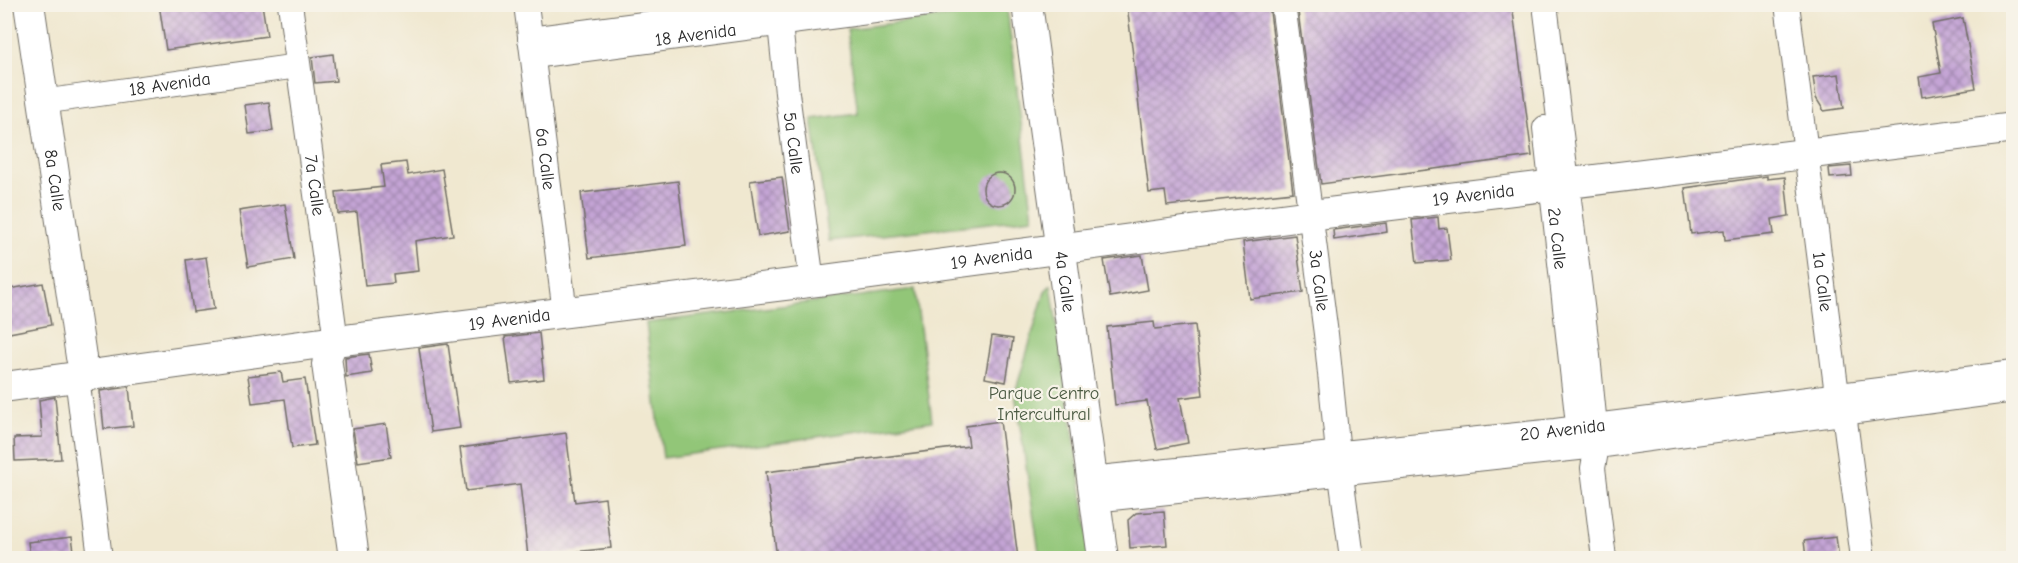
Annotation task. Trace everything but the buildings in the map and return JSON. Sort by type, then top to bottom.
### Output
[{"type":"main road","name":"8a Calle","points":[[28,4],[79,367]]},
{"type":"main road","name":"4a Calle","points":[[1027,4],[1111,488],[1120,558]]},
{"type":"main road","name":"4a Calle","points":[[1045,4],[1068,241],[1103,558]]},
{"type":"main road","name":"19 Avenida","points":[[4,367],[79,367],[327,339],[570,303],[1805,146],[2013,114]]},
{"type":"main road","name":"19 Avenida","points":[[1805,146],[2013,128]]},
{"type":"main road","name":"7a Calle","points":[[327,339],[354,558]]},
{"type":"main road","name":"19 Avenida","points":[[4,387],[79,367]]},
{"type":"street","name":"7a Calle","points":[[274,4],[291,73],[327,339]]},
{"type":"street","name":"7a Calle","points":[[290,4],[291,73]]},
{"type":"street","name":"6a Calle","points":[[526,4],[539,47]]},
{"type":"street","name":"6a Calle","points":[[540,4],[539,47],[570,303]]},
{"type":"street","name":"18 Avenida","points":[[539,47],[786,10],[928,4]]},
{"type":"street","name":"3a Calle","points":[[1283,4],[1326,334],[1352,558]]},
{"type":"street","name":"2a Calle","points":[[1530,4],[1558,178]]},
{"type":"street","name":"2a Calle","points":[[1545,4],[1570,346],[1589,443],[1604,558]]},
{"type":"street","name":"1a Calle","points":[[1788,4],[1805,146],[1863,558]]},
{"type":"street","name":"5a Calle","points":[[786,10],[818,272]]},
{"type":"street","name":"18 Avenida","points":[[43,108],[291,73]]},
{"type":"street","name":"8a Calle","points":[[79,367],[100,558]]},
{"type":"street","name":"20 Avenida","points":[[1111,488],[1340,464],[1589,443],[1841,404],[2013,373]]},
{"type":"street","name":"20 Avenida","points":[[1841,404],[2013,390]]},
{"type":"green space","points":[[1007,9],[1033,218],[829,241],[812,119],[858,113],[847,29]]},
{"type":"green space","name":"Parque Centro Intercultural","points":[[1051,285],[1092,558],[1040,558],[1015,393],[1045,291]]},
{"type":"green space","points":[[915,289],[932,421],[663,458],[646,323]]}]
